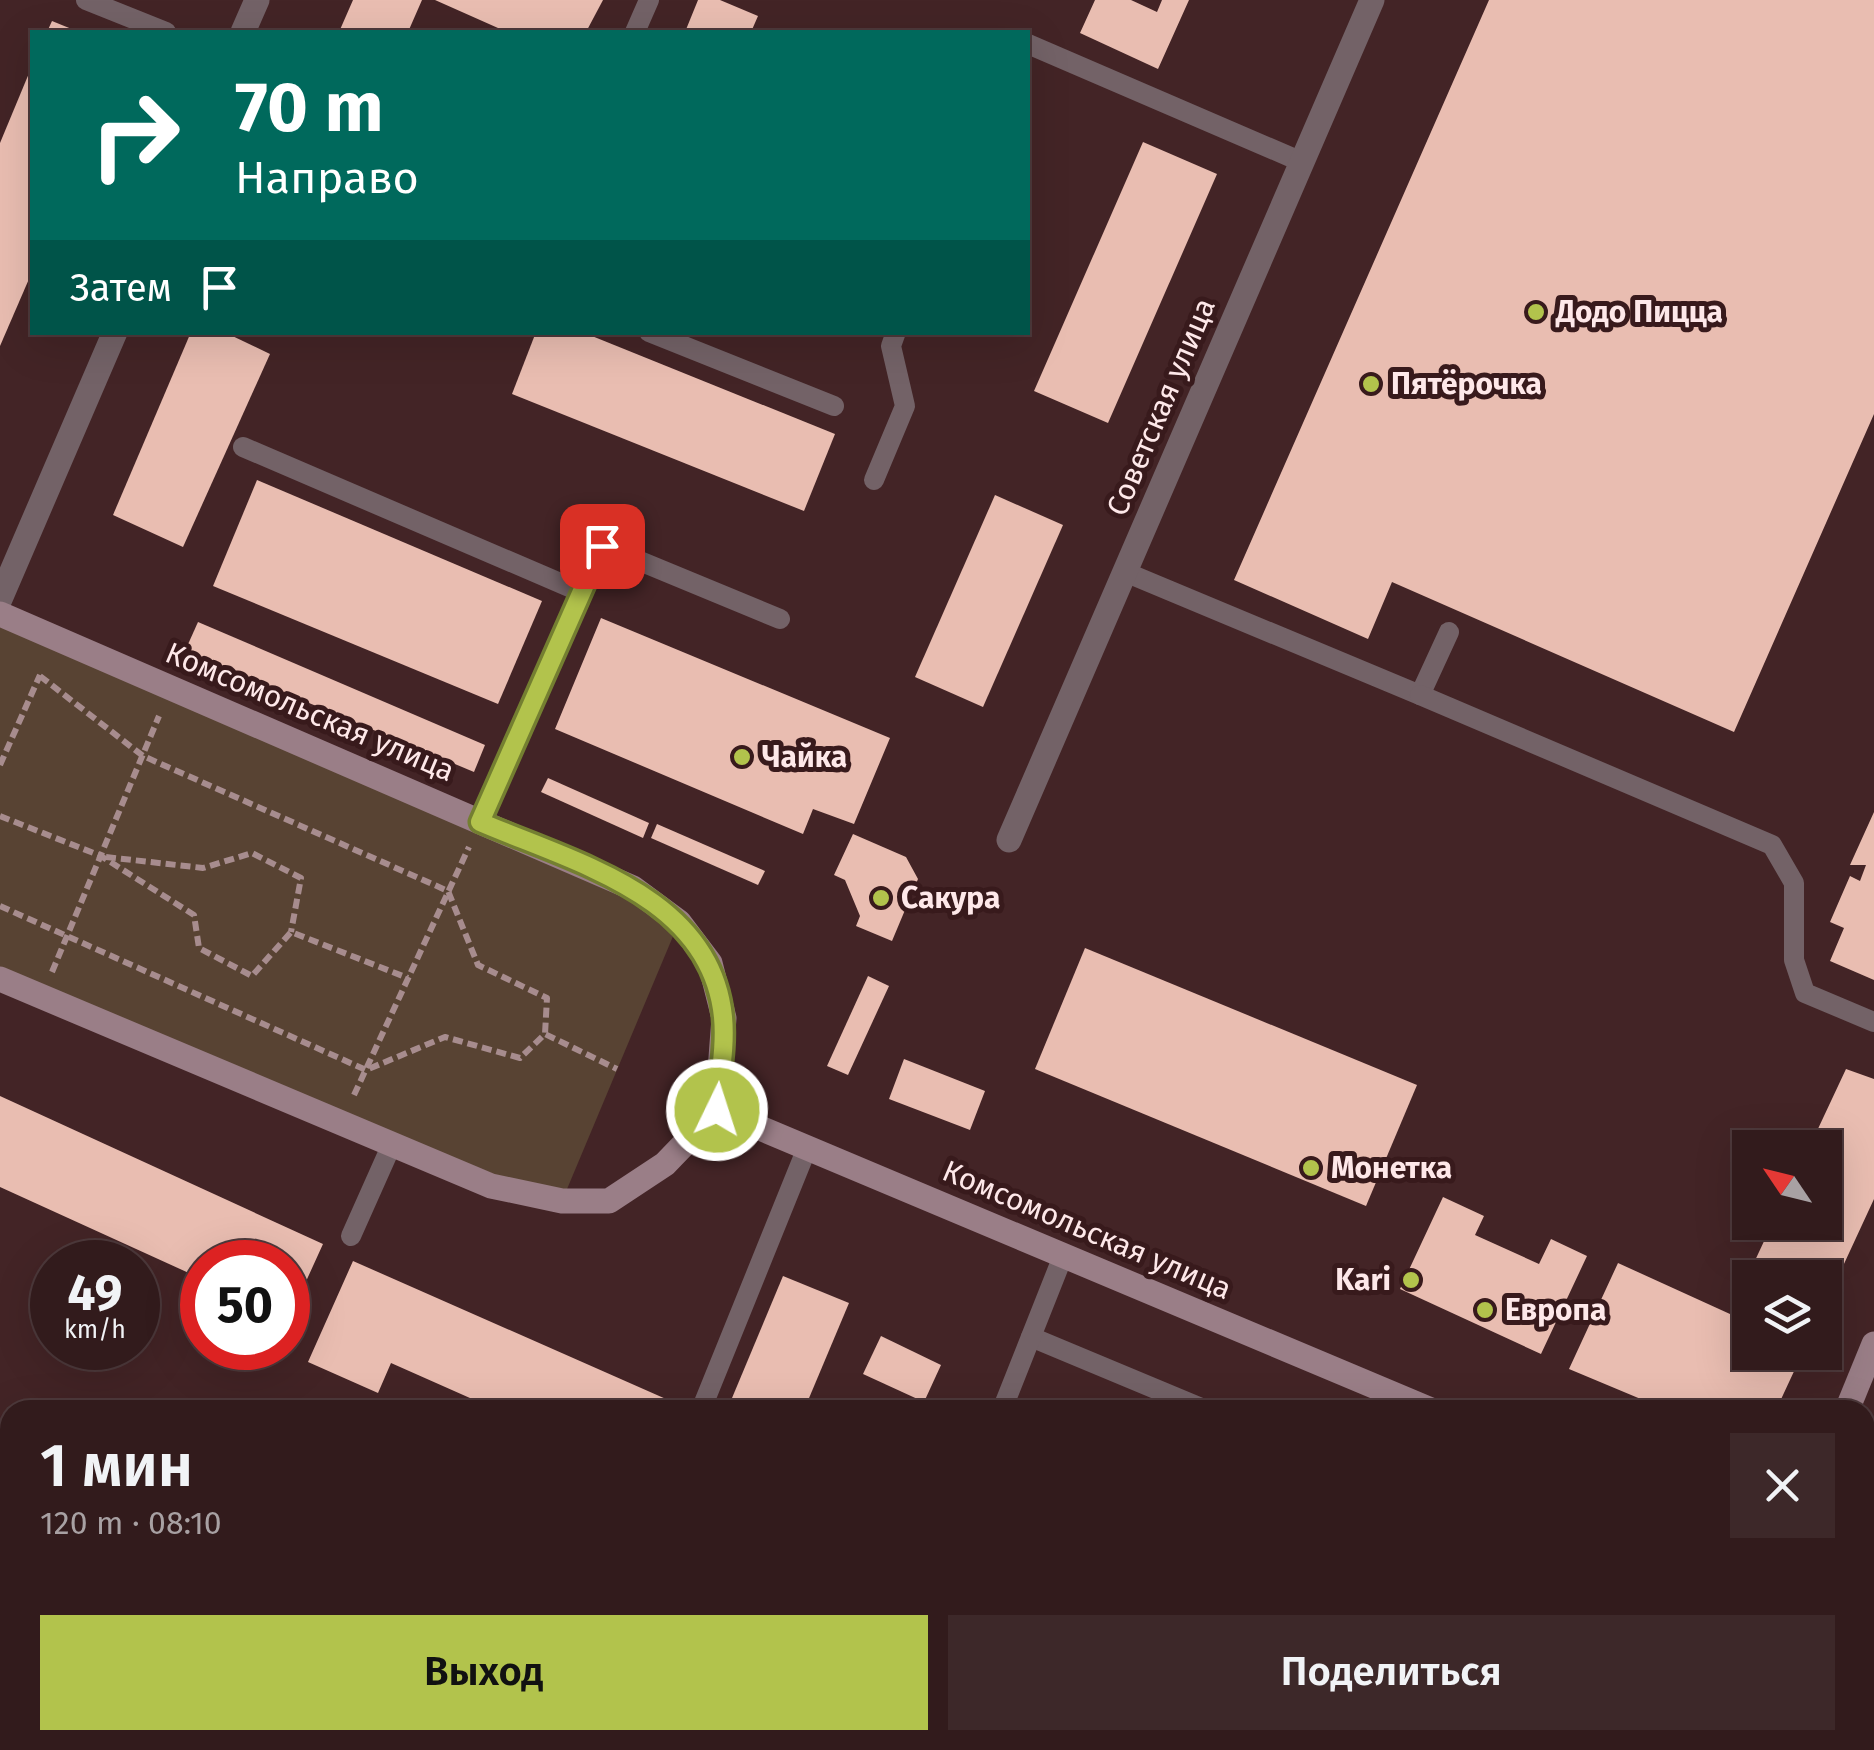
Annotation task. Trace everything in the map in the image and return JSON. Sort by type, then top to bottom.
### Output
[{"type":"main road","name":"Комсомольская улица","points":[[0,614],[633,888],[679,922],[710,963],[724,1018],[717,1110],[1401,1400]]},
{"type":"main road","points":[[0,979],[491,1186],[562,1201],[609,1201],[665,1164],[717,1110]]},
{"type":"main road","points":[[1851,1400],[1874,1344]]},
{"type":"street","points":[[244,30],[257,0]]},
{"type":"street","name":"Советская улица","points":[[1009,840],[1372,0]]},
{"type":"street","points":[[0,600],[113,335]]},
{"type":"lane","points":[[86,0],[161,30]]},
{"type":"lane","points":[[636,30],[648,0]]},
{"type":"lane","points":[[1030,45],[1302,162]]},
{"type":"lane","points":[[657,335],[834,406]]},
{"type":"lane","points":[[874,480],[905,406],[891,346],[895,335]]},
{"type":"lane","points":[[243,447],[581,592]]},
{"type":"lane","points":[[480,822],[602,546],[780,619]]},
{"type":"lane","points":[[1125,572],[1772,845],[1794,883],[1794,960],[1805,993],[1874,1022]]},
{"type":"lane","points":[[1420,695],[1449,632]]},
{"type":"lane","points":[[352,1236],[392,1144]]},
{"type":"lane","points":[[705,1400],[807,1148]]},
{"type":"lane","points":[[1006,1400],[1062,1256]]},
{"type":"lane","points":[[1031,1337],[1182,1400]]},
{"type":"path","points":[[0,765],[56,638]]},
{"type":"path","points":[[0,906],[366,1070],[445,1037],[520,1058],[545,1034],[547,998],[478,964],[448,891],[143,756],[40,676]]},
{"type":"path","points":[[42,996],[171,688]]},
{"type":"path","points":[[0,816],[100,856],[194,915],[198,948],[252,976],[291,932],[301,878],[252,853],[203,868],[100,856]]},
{"type":"path","points":[[341,1123],[480,822]]},
{"type":"path","points":[[291,932],[408,978]]},
{"type":"path","points":[[545,1034],[617,1069]]},
{"type":"shaded area","points":[[0,614],[679,922],[562,1201],[0,979]]},
{"type":"building","points":[[353,0],[422,0],[409,30],[340,30]]},
{"type":"building","points":[[435,0],[603,0],[587,30],[502,30]]},
{"type":"building","points":[[698,0],[720,0],[758,16],[752,30],[686,30]]},
{"type":"building","points":[[1095,0],[1131,0],[1157,12],[1162,0],[1189,0],[1158,69],[1080,33]]},
{"type":"building","points":[[1489,0],[1874,0],[1874,414],[1734,732],[1392,582],[1368,639],[1234,580]]},
{"type":"building","points":[[52,21],[74,30],[48,30]]},
{"type":"building","points":[[30,71],[30,277],[0,346],[0,143]]},
{"type":"building","points":[[1143,142],[1217,174],[1108,423],[1034,391]]},
{"type":"building","points":[[190,335],[230,335],[270,354],[183,547],[113,515]]},
{"type":"building","points":[[535,335],[589,335],[835,434],[804,511],[512,394]]},
{"type":"building","points":[[257,480],[542,601],[498,704],[213,586]]},
{"type":"building","points":[[995,495],[1063,525],[983,707],[915,677]]},
{"type":"building","points":[[601,618],[890,738],[854,824],[813,809],[803,834],[555,729]]},
{"type":"building","points":[[198,622],[485,745],[474,772],[185,651]]},
{"type":"building","points":[[548,778],[649,823],[643,838],[541,792]]},
{"type":"building","points":[[1874,812],[1874,980],[1830,961],[1844,928],[1830,922],[1850,876],[1860,881],[1866,865],[1850,865]]},
{"type":"building","points":[[657,824],[765,871],[758,885],[651,838]]},
{"type":"building","name":"Сакура","points":[[853,834],[906,857],[918,879],[892,941],[856,926],[860,916],[845,880],[834,875]]},
{"type":"building","points":[[1085,948],[1417,1085],[1366,1206],[1035,1069]]},
{"type":"building","points":[[868,976],[889,986],[848,1075],[827,1066]]},
{"type":"building","points":[[904,1059],[985,1091],[970,1130],[889,1099]]},
{"type":"building","points":[[1846,1069],[1874,1079],[1874,1199],[1842,1268],[1842,1260],[1755,1260],[1765,1240],[1842,1240],[1842,1130],[1817,1130]]},
{"type":"building","points":[[0,1096],[323,1244],[310,1273],[310,1240],[180,1240],[180,1269],[160,1260],[160,1240],[116,1240],[0,1187]]},
{"type":"building","points":[[1443,1197],[1484,1216],[1475,1235],[1539,1264],[1551,1239],[1587,1256],[1541,1354],[1400,1289]]},
{"type":"building","points":[[353,1261],[666,1399],[474,1400],[391,1363],[378,1393],[310,1363]]},
{"type":"building","points":[[1618,1263],[1730,1314],[1732,1310],[1732,1370],[1795,1370],[1781,1400],[1643,1400],[1569,1369]]},
{"type":"building","points":[[783,1276],[849,1303],[808,1400],[731,1400]]},
{"type":"building","points":[[881,1336],[941,1365],[925,1400],[863,1374]]},
{"type":"place","name":"Додо Пицца","points":[[1536,312]]},
{"type":"place","name":"Пятёрочка","points":[[1371,384]]},
{"type":"place","name":"Чайка","points":[[742,757]]},
{"type":"place","name":"Сакура","points":[[881,898]]},
{"type":"place","name":"Монетка","points":[[1311,1168]]},
{"type":"place","name":"Kari","points":[[1411,1280]]},
{"type":"place","name":"Европа","points":[[1485,1310]]},
{"type":"route","points":[[602,546],[480,822],[633,888],[679,922],[710,963],[724,1018],[717,1110]]}]
